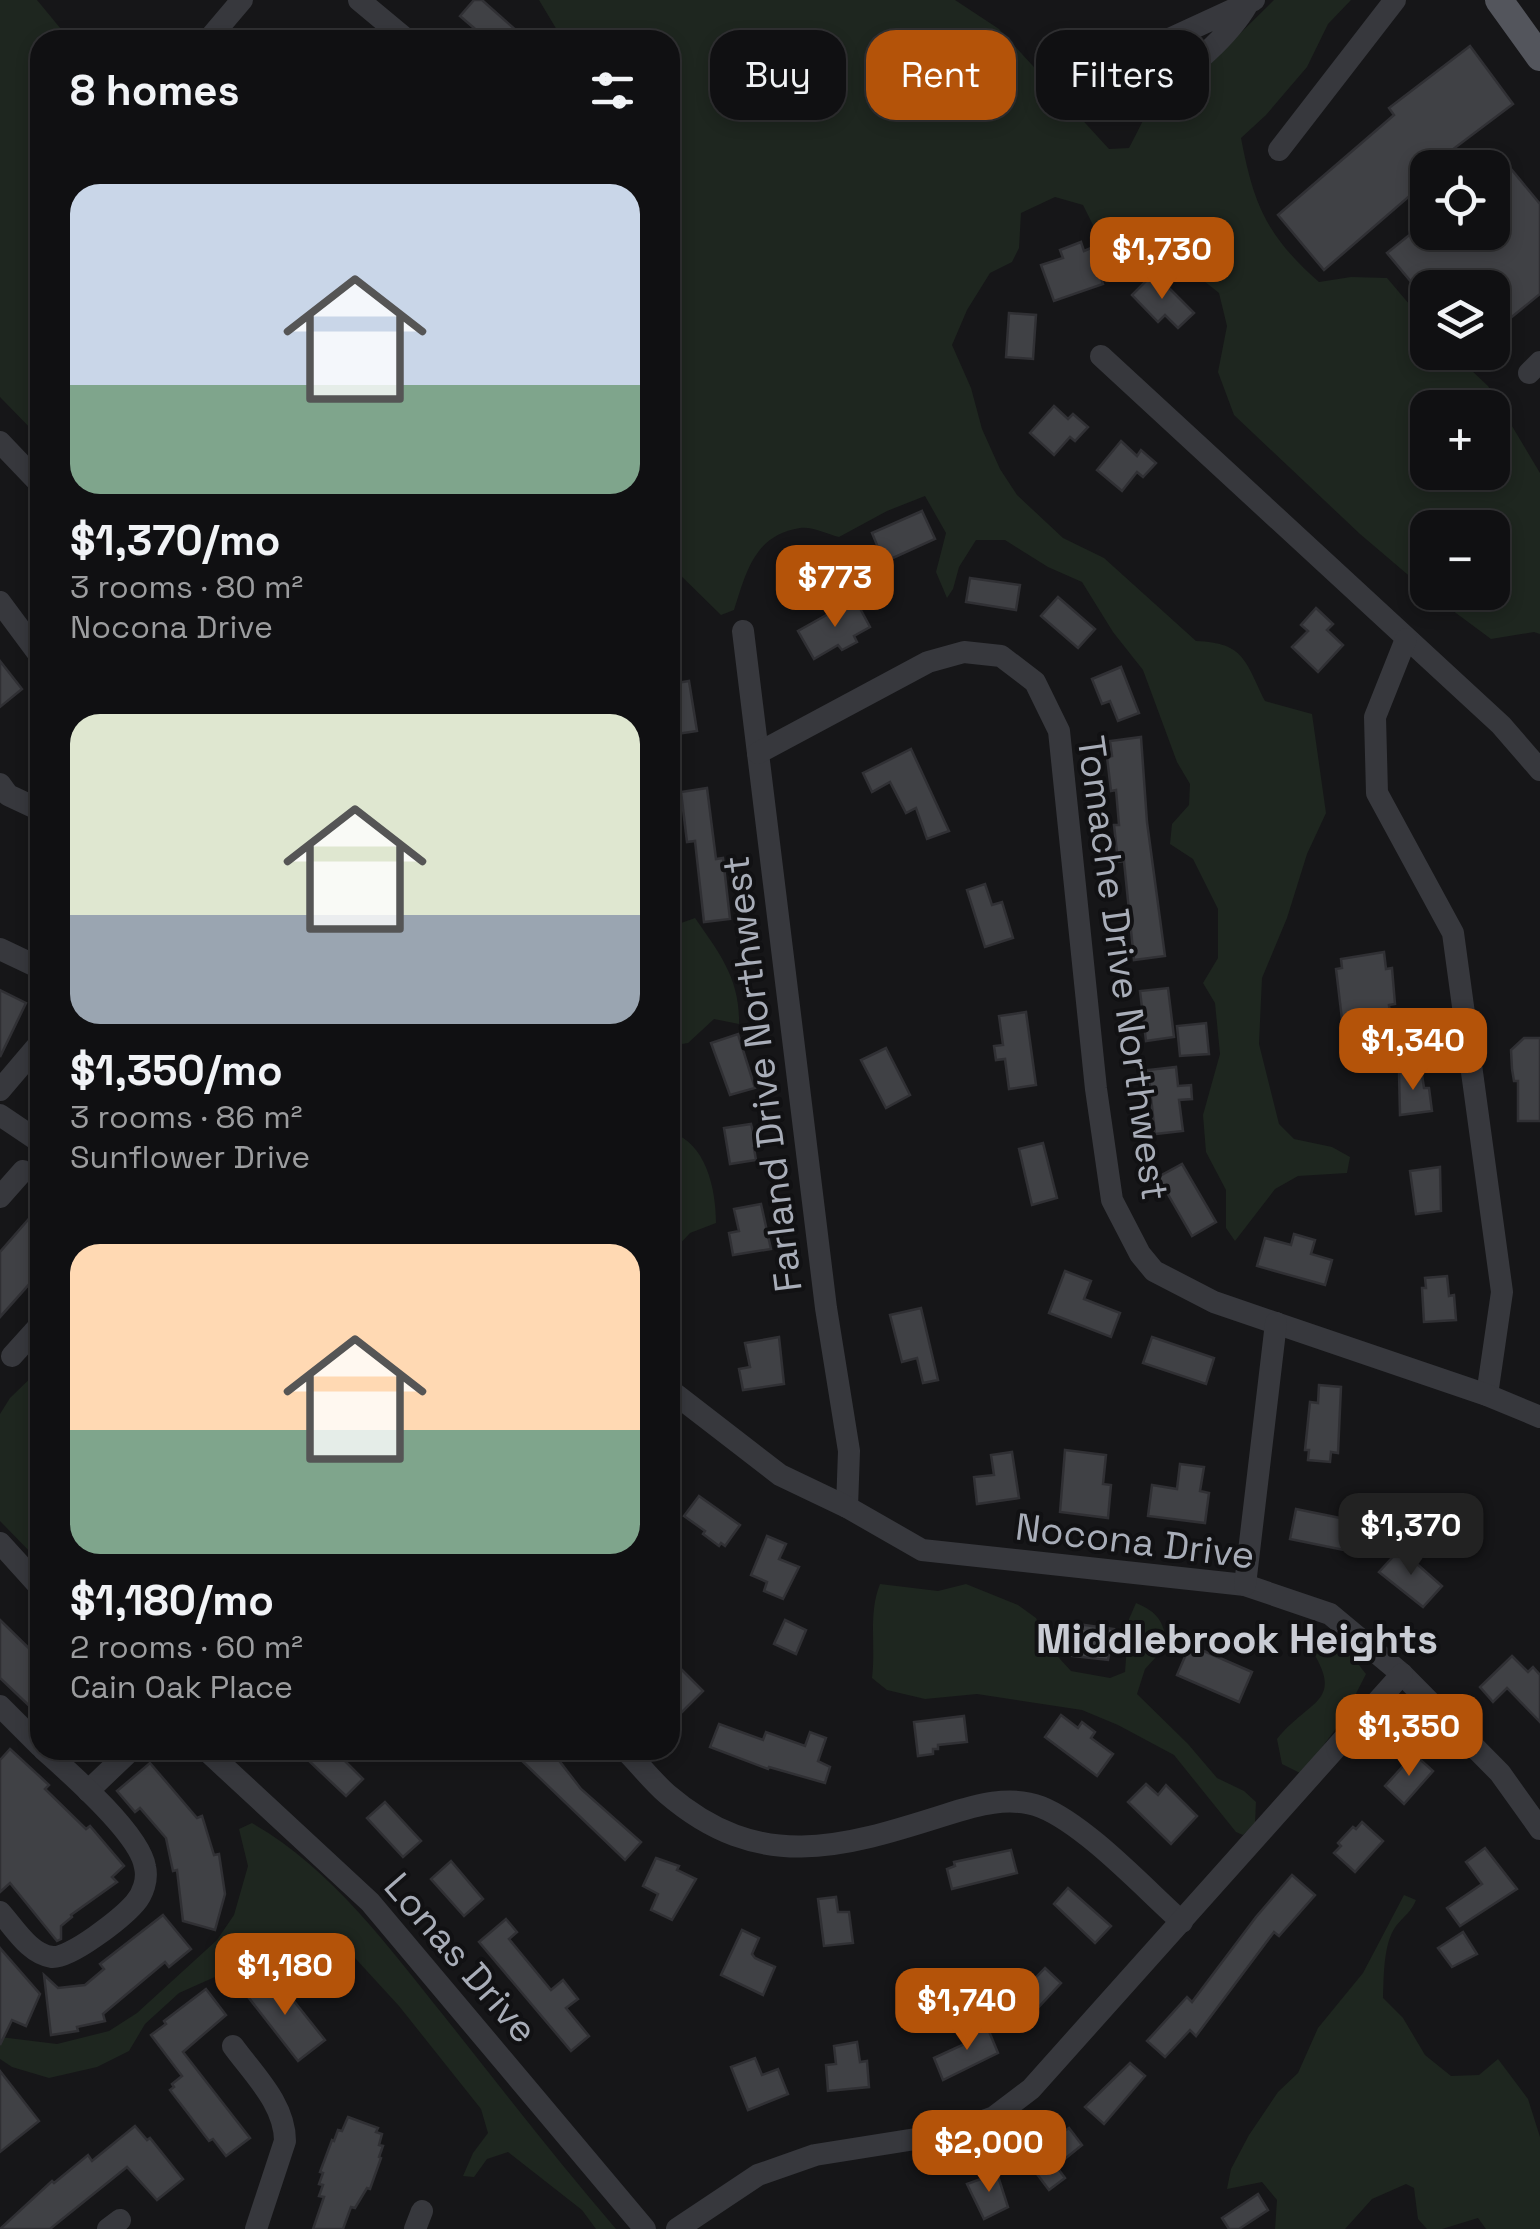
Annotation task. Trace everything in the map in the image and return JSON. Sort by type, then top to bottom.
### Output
[{"type":"main road","points":[[1499,0],[1540,57]]},
{"type":"street","points":[[216,30],[242,0]]},
{"type":"street","points":[[360,0],[395,30]]},
{"type":"street","points":[[1279,150],[1395,0]]},
{"type":"street","points":[[1101,356],[1501,724],[1540,770]]},
{"type":"street","points":[[0,442],[30,474]]},
{"type":"street","points":[[0,602],[30,642]]},
{"type":"street","name":"Farland Drive Northwest","points":[[744,631],[826,1308],[849,1451],[847,1507]]},
{"type":"street","points":[[1406,639],[1374,717],[1377,793],[1452,932],[1502,1292],[1487,1395]]},
{"type":"street","name":"Tomache Drive Northwest","points":[[758,753],[928,662],[964,652],[1001,656],[1034,682],[1058,732],[1096,1089],[1112,1200],[1127,1234],[1154,1270],[1214,1302],[1487,1395],[1540,1417]]},
{"type":"street","points":[[0,784],[8,795],[30,805]]},
{"type":"street","points":[[0,949],[30,963]]},
{"type":"street","points":[[0,1090],[30,1055]]},
{"type":"street","points":[[0,1115],[30,1135]]},
{"type":"street","points":[[0,1197],[23,1171]]},
{"type":"street","points":[[1245,1585],[1276,1324]]},
{"type":"street","points":[[12,1356],[30,1336]]},
{"type":"street","name":"Nocona Drive","points":[[680,1398],[780,1475],[922,1550],[1245,1585],[1330,1614],[1402,1674],[1532,1800],[1540,1829]]},
{"type":"street","points":[[0,1543],[30,1575]]},
{"type":"street","points":[[677,2229],[758,2175],[815,2155],[946,2134],[994,2116],[1031,2089],[1402,1674]]},
{"type":"street","points":[[0,1706],[30,1736]]},
{"type":"street","points":[[0,1912],[36,1952],[54,1957],[71,1953],[135,1903],[145,1886],[146,1866],[135,1844],[88,1790],[55,1760]]},
{"type":"street","points":[[88,1790],[120,1760]]},
{"type":"street","name":"Lonas Drive","points":[[217,1760],[370,1902],[645,2229]]},
{"type":"street","points":[[635,1760],[667,1794],[721,1831],[757,1843],[838,1846],[966,1808],[1008,1800],[1042,1807],[1077,1829],[1182,1922]]},
{"type":"street","points":[[233,2046],[281,2112],[285,2127],[285,2141],[256,2229]]},
{"type":"shaded area","points":[[0,0],[37,0],[62,30],[30,30],[30,428],[0,397]]},
{"type":"shaded area","points":[[539,0],[955,0],[1000,30],[866,30],[866,120],[1016,120],[1016,48],[1036,69],[1036,120],[1082,120],[1109,149],[1129,148],[1143,120],[1209,120],[1209,64],[1274,0],[1351,0],[1328,24],[1307,67],[1241,138],[1251,183],[1275,234],[1319,282],[1351,277],[1387,278],[1410,305],[1410,370],[1471,370],[1488,386],[1490,390],[1410,390],[1410,490],[1510,490],[1510,423],[1540,473],[1540,634],[1491,639],[1452,610],[1510,610],[1510,510],[1410,510],[1410,577],[1234,415],[1218,372],[1227,326],[1219,293],[1189,269],[1146,256],[1114,267],[1083,205],[1055,197],[1021,213],[1019,248],[1012,262],[990,273],[967,310],[952,345],[971,388],[982,429],[1017,495],[1063,538],[1104,558],[1196,641],[1234,650],[1247,665],[1265,701],[1312,714],[1326,813],[1262,978],[1259,1044],[1279,1124],[1294,1139],[1332,1147],[1350,1157],[1347,1173],[1298,1176],[1275,1189],[1235,1241],[1226,1228],[1226,1190],[1206,1152],[1203,1115],[1220,1054],[1215,1003],[1203,983],[1218,958],[1218,909],[1193,859],[1170,844],[1172,824],[1189,805],[1190,784],[1177,762],[1143,670],[1113,632],[1082,582],[1048,567],[1005,540],[976,540],[959,567],[947,598],[936,572],[946,533],[925,496],[839,537],[804,528],[772,539],[754,558],[734,610],[721,615],[680,575],[680,30],[557,30]]},
{"type":"shaded area","points":[[695,918],[720,955],[736,994],[739,1024],[714,1019],[688,1043],[680,1044],[680,923]]},
{"type":"shaded area","points":[[680,1136],[700,1156],[714,1196],[716,1223],[690,1233],[680,1244]]},
{"type":"shaded area","points":[[30,1379],[30,1552],[0,1521],[0,1414]]},
{"type":"shaded area","points":[[880,1584],[938,1591],[966,1584],[1018,1605],[1036,1618],[1049,1647],[1071,1671],[1110,1678],[1125,1672],[1129,1619],[1136,1603],[1150,1610],[1162,1624],[1167,1645],[1145,1669],[1137,1694],[1217,1778],[1244,1791],[1256,1802],[1255,1823],[1243,1835],[1236,1832],[1174,1755],[1082,1710],[977,1694],[925,1699],[887,1690],[872,1678],[873,1618]]},
{"type":"shaded area","points":[[1305,1640],[1341,1648],[1366,1674],[1343,1719],[1302,1774],[1282,1764],[1277,1739],[1312,1706],[1324,1688],[1324,1676]]},
{"type":"shaded area","points":[[252,1823],[307,1862],[357,1910],[616,2229],[596,2229],[582,2210],[508,2152],[487,2159],[474,2177],[463,2176],[488,2133],[481,2109],[399,2006],[355,1958],[326,1943],[258,1959],[237,1958],[226,1972],[179,1993],[145,2024],[129,2051],[97,2067],[49,2078],[12,2067],[0,2059],[0,2037],[57,2044],[109,2031],[137,2013],[217,1940],[234,1915],[248,1866],[239,1829]]},
{"type":"shaded area","points":[[1404,1895],[1416,1900],[1389,1942],[1383,1998],[1403,2018],[1425,2055],[1451,2076],[1479,2075],[1498,2059],[1528,2099],[1540,2137],[1540,2229],[1486,2229],[1478,2218],[1442,2229],[1427,2229],[1418,2219],[1414,2188],[1406,2184],[1372,2199],[1345,2229],[1275,2229],[1277,2200],[1262,2182],[1227,2189],[1231,2169],[1249,2135],[1278,2092],[1298,2073],[1318,2028],[1363,1973]]},
{"type":"building","points":[[474,0],[482,0],[516,30],[476,30],[460,16]]},
{"type":"building","points":[[1470,46],[1513,104],[1452,150],[1410,150],[1410,196],[1324,270],[1278,215],[1394,115],[1389,108]]},
{"type":"building","points":[[1510,168],[1540,204],[1540,294],[1510,318],[1510,270],[1410,270],[1410,280],[1387,253],[1410,234],[1410,250],[1510,250]]},
{"type":"building","points":[[1081,242],[1084,251],[1091,248],[1103,284],[1054,301],[1041,265],[1063,258],[1060,250]]},
{"type":"building","points":[[1154,273],[1194,313],[1178,328],[1165,315],[1158,322],[1132,295]]},
{"type":"building","points":[[1009,313],[1036,315],[1033,359],[1006,357]]},
{"type":"building","points":[[1054,406],[1068,419],[1073,414],[1088,427],[1075,441],[1070,437],[1054,455],[1030,433]]},
{"type":"building","points":[[1121,441],[1137,456],[1141,450],[1156,463],[1143,477],[1137,472],[1122,491],[1097,470]]},
{"type":"building","points":[[922,511],[935,539],[884,562],[872,533]]},
{"type":"building","points":[[970,578],[1020,585],[1016,610],[966,602]]},
{"type":"building","points":[[1058,597],[1095,629],[1078,648],[1041,616]]},
{"type":"building","points":[[855,599],[870,627],[854,636],[857,642],[842,650],[838,645],[814,659],[798,631]]},
{"type":"building","points":[[1316,608],[1333,624],[1327,630],[1343,645],[1318,672],[1292,647],[1308,631],[1301,625]]},
{"type":"building","points":[[0,661],[22,689],[0,707]]},
{"type":"building","points":[[1121,667],[1139,713],[1118,721],[1110,701],[1102,704],[1092,679]]},
{"type":"building","points":[[689,681],[697,731],[680,734],[680,682]]},
{"type":"building","points":[[1141,737],[1147,822],[1165,956],[1134,960],[1124,861],[1118,862],[1114,825],[1119,825],[1116,790],[1111,791],[1107,757],[1112,756],[1110,741]]},
{"type":"building","points":[[911,749],[949,831],[927,839],[916,808],[906,813],[890,782],[872,792],[863,773]]},
{"type":"building","points":[[707,788],[716,859],[723,858],[730,919],[704,922],[695,841],[687,842],[681,792]]},
{"type":"building","points":[[985,884],[992,905],[1002,902],[1013,938],[985,947],[967,890]]},
{"type":"building","points":[[1384,952],[1386,969],[1392,968],[1395,1004],[1389,1005],[1391,1022],[1348,1026],[1347,1018],[1342,1019],[1336,969],[1342,968],[1341,959]]},
{"type":"building","points":[[1168,988],[1174,1037],[1146,1041],[1140,991]]},
{"type":"building","points":[[0,990],[26,1003],[0,1057]]},
{"type":"building","points":[[1026,1012],[1036,1085],[1009,1089],[1005,1059],[996,1060],[994,1046],[1003,1045],[999,1016]]},
{"type":"building","points":[[1206,1023],[1209,1054],[1180,1056],[1177,1026]]},
{"type":"building","points":[[738,1034],[755,1088],[730,1095],[711,1043]]},
{"type":"building","points":[[1524,1038],[1540,1038],[1540,1121],[1518,1121],[1518,1081],[1514,1081],[1511,1050]]},
{"type":"building","points":[[886,1048],[910,1095],[886,1108],[861,1060]]},
{"type":"building","points":[[1176,1067],[1178,1086],[1191,1085],[1192,1099],[1179,1100],[1183,1131],[1155,1134],[1148,1070]]},
{"type":"building","points":[[1421,1068],[1432,1111],[1400,1115],[1399,1071]]},
{"type":"building","points":[[751,1124],[756,1160],[730,1164],[724,1128]]},
{"type":"building","points":[[1043,1143],[1057,1198],[1032,1205],[1019,1149]]},
{"type":"building","points":[[1182,1164],[1216,1222],[1192,1236],[1158,1177]]},
{"type":"building","points":[[1440,1167],[1441,1211],[1416,1214],[1410,1171]]},
{"type":"building","points":[[761,1204],[771,1249],[733,1255],[729,1233],[739,1231],[734,1209]]},
{"type":"building","points":[[30,1218],[30,1283],[0,1317],[0,1252]]},
{"type":"building","points":[[1294,1234],[1315,1240],[1311,1254],[1332,1260],[1325,1285],[1257,1266],[1265,1238],[1291,1245]]},
{"type":"building","points":[[1065,1271],[1091,1281],[1084,1299],[1120,1313],[1111,1337],[1049,1313]]},
{"type":"building","points":[[1447,1276],[1449,1296],[1454,1295],[1456,1320],[1424,1322],[1425,1278]]},
{"type":"building","points":[[921,1308],[938,1380],[923,1383],[917,1358],[902,1362],[890,1315]]},
{"type":"building","points":[[779,1337],[784,1384],[743,1390],[739,1369],[750,1367],[745,1343]]},
{"type":"building","points":[[1152,1337],[1214,1358],[1206,1384],[1143,1363]]},
{"type":"building","points":[[1319,1385],[1341,1387],[1338,1453],[1331,1452],[1330,1462],[1308,1460],[1309,1450],[1305,1450],[1310,1402],[1318,1403]]},
{"type":"building","points":[[1065,1450],[1106,1455],[1103,1484],[1111,1485],[1108,1518],[1060,1512]]},
{"type":"building","points":[[1012,1452],[1019,1498],[977,1504],[974,1477],[994,1475],[991,1455]]},
{"type":"building","points":[[1180,1464],[1204,1467],[1200,1491],[1209,1493],[1205,1523],[1148,1516],[1152,1485],[1177,1489]]},
{"type":"building","points":[[699,1496],[740,1525],[725,1546],[719,1546],[684,1516]]},
{"type":"building","points":[[1296,1509],[1355,1521],[1349,1551],[1290,1539]]},
{"type":"building","points":[[767,1536],[786,1544],[779,1559],[799,1567],[783,1599],[764,1591],[767,1582],[751,1575]]},
{"type":"building","points":[[1400,1549],[1442,1586],[1423,1607],[1379,1572]]},
{"type":"building","points":[[0,1620],[30,1649],[30,1706],[0,1678]]},
{"type":"building","points":[[785,1620],[806,1630],[796,1654],[774,1644]]},
{"type":"building","points":[[1070,1623],[1114,1629],[1108,1660],[1072,1656],[1073,1649],[1067,1648]]},
{"type":"building","points":[[1190,1645],[1252,1672],[1239,1702],[1177,1675]]},
{"type":"building","points":[[1512,1656],[1528,1672],[1533,1667],[1540,1675],[1540,1722],[1507,1688],[1493,1702],[1480,1687]]},
{"type":"building","points":[[680,1668],[703,1691],[680,1714]]},
{"type":"building","points":[[1061,1715],[1078,1728],[1082,1722],[1095,1732],[1091,1738],[1113,1754],[1097,1776],[1045,1737]]},
{"type":"building","points":[[964,1716],[967,1742],[938,1745],[933,1754],[918,1756],[914,1722]]},
{"type":"building","points":[[719,1724],[763,1740],[766,1732],[805,1746],[810,1732],[826,1738],[818,1761],[830,1767],[825,1783],[768,1769],[710,1747]]},
{"type":"building","points":[[10,1749],[49,1785],[45,1789],[86,1829],[90,1826],[124,1866],[112,1877],[117,1882],[61,1926],[61,1939],[57,1941],[10,1883],[0,1892],[0,1760]]},
{"type":"building","points":[[1414,1754],[1433,1771],[1404,1804],[1385,1786]]},
{"type":"building","points":[[308,1760],[344,1760],[363,1779],[346,1796]]},
{"type":"building","points":[[521,1760],[559,1760],[581,1789],[641,1842],[625,1860]]},
{"type":"building","points":[[150,1763],[197,1818],[202,1816],[214,1855],[219,1854],[225,1894],[215,1930],[183,1921],[177,1870],[173,1871],[166,1838],[140,1808],[135,1812],[117,1791]]},
{"type":"building","points":[[1146,1784],[1158,1795],[1166,1785],[1197,1816],[1171,1844],[1128,1802]]},
{"type":"building","points":[[385,1802],[421,1841],[403,1857],[367,1818]]},
{"type":"building","points":[[1362,1822],[1383,1841],[1355,1872],[1334,1853],[1341,1846],[1338,1843]]},
{"type":"building","points":[[1485,1848],[1517,1889],[1460,1926],[1447,1908],[1482,1884],[1466,1862]]},
{"type":"building","points":[[1011,1850],[1017,1873],[952,1889],[947,1869],[955,1866],[954,1862]]},
{"type":"building","points":[[656,1858],[679,1866],[677,1870],[696,1879],[672,1920],[651,1910],[658,1894],[643,1886]]},
{"type":"building","points":[[451,1861],[483,1899],[464,1916],[431,1879]]},
{"type":"building","points":[[1292,1875],[1315,1895],[1279,1936],[1274,1932],[1196,2036],[1190,2030],[1165,2057],[1147,2041],[1187,1997],[1192,2002]]},
{"type":"building","points":[[1068,1888],[1111,1926],[1095,1943],[1054,1904]]},
{"type":"building","points":[[836,1897],[838,1912],[849,1912],[853,1943],[824,1946],[818,1899]]},
{"type":"building","points":[[163,1915],[191,1949],[169,1967],[165,1962],[103,2014],[105,2021],[51,2035],[44,1975],[58,1988],[85,1985],[104,1969],[100,1964]]},
{"type":"building","points":[[506,1919],[517,1932],[509,1939],[551,1990],[563,1980],[578,1999],[566,2008],[589,2036],[571,2051],[479,1942]]},
{"type":"building","points":[[742,1930],[759,1938],[752,1954],[755,1958],[775,1967],[763,1995],[721,1975]]},
{"type":"building","points":[[1463,1932],[1477,1954],[1452,1967],[1438,1948]]},
{"type":"building","points":[[0,1948],[40,1994],[26,2026],[12,2020],[0,2045]]},
{"type":"building","points":[[1045,1968],[1061,1983],[1021,2026],[990,1997],[1001,1985],[1015,1999]]},
{"type":"building","points":[[268,1975],[325,2040],[298,2061],[245,1993]]},
{"type":"building","points":[[206,1989],[226,2015],[183,2052],[250,2138],[226,2156],[213,2139],[209,2141],[170,2090],[182,2076],[151,2035]]},
{"type":"building","points":[[986,2024],[998,2053],[943,2080],[934,2058],[969,2042],[965,2033]]},
{"type":"building","points":[[857,2042],[860,2062],[867,2061],[869,2087],[828,2091],[826,2065],[836,2064],[834,2046]]},
{"type":"building","points":[[755,2058],[762,2075],[778,2069],[788,2094],[748,2110],[731,2067]]},
{"type":"building","points":[[1130,2063],[1145,2076],[1104,2124],[1085,2107]]},
{"type":"building","points":[[0,2071],[39,2121],[0,2152]]},
{"type":"building","points":[[348,2117],[378,2128],[376,2132],[382,2134],[381,2158],[370,2189],[355,2208],[351,2207],[343,2229],[313,2229],[324,2197],[319,2196],[323,2185],[319,2184],[323,2173],[320,2172],[332,2140],[338,2130],[342,2131]]},
{"type":"building","points":[[135,2126],[147,2140],[150,2138],[183,2179],[157,2200],[127,2167],[50,2229],[0,2229],[52,2181],[88,2155],[92,2161]]},
{"type":"building","points":[[1069,2128],[1082,2145],[1056,2166],[1065,2178],[1049,2190],[1025,2158]]},
{"type":"building","points":[[997,2173],[1008,2207],[984,2219],[967,2184]]},
{"type":"building","points":[[1258,2194],[1268,2210],[1239,2229],[1229,2229],[1222,2218]]},
{"type":"district","name":"Middlebrook Heights","points":[[1237,1639]]}]
